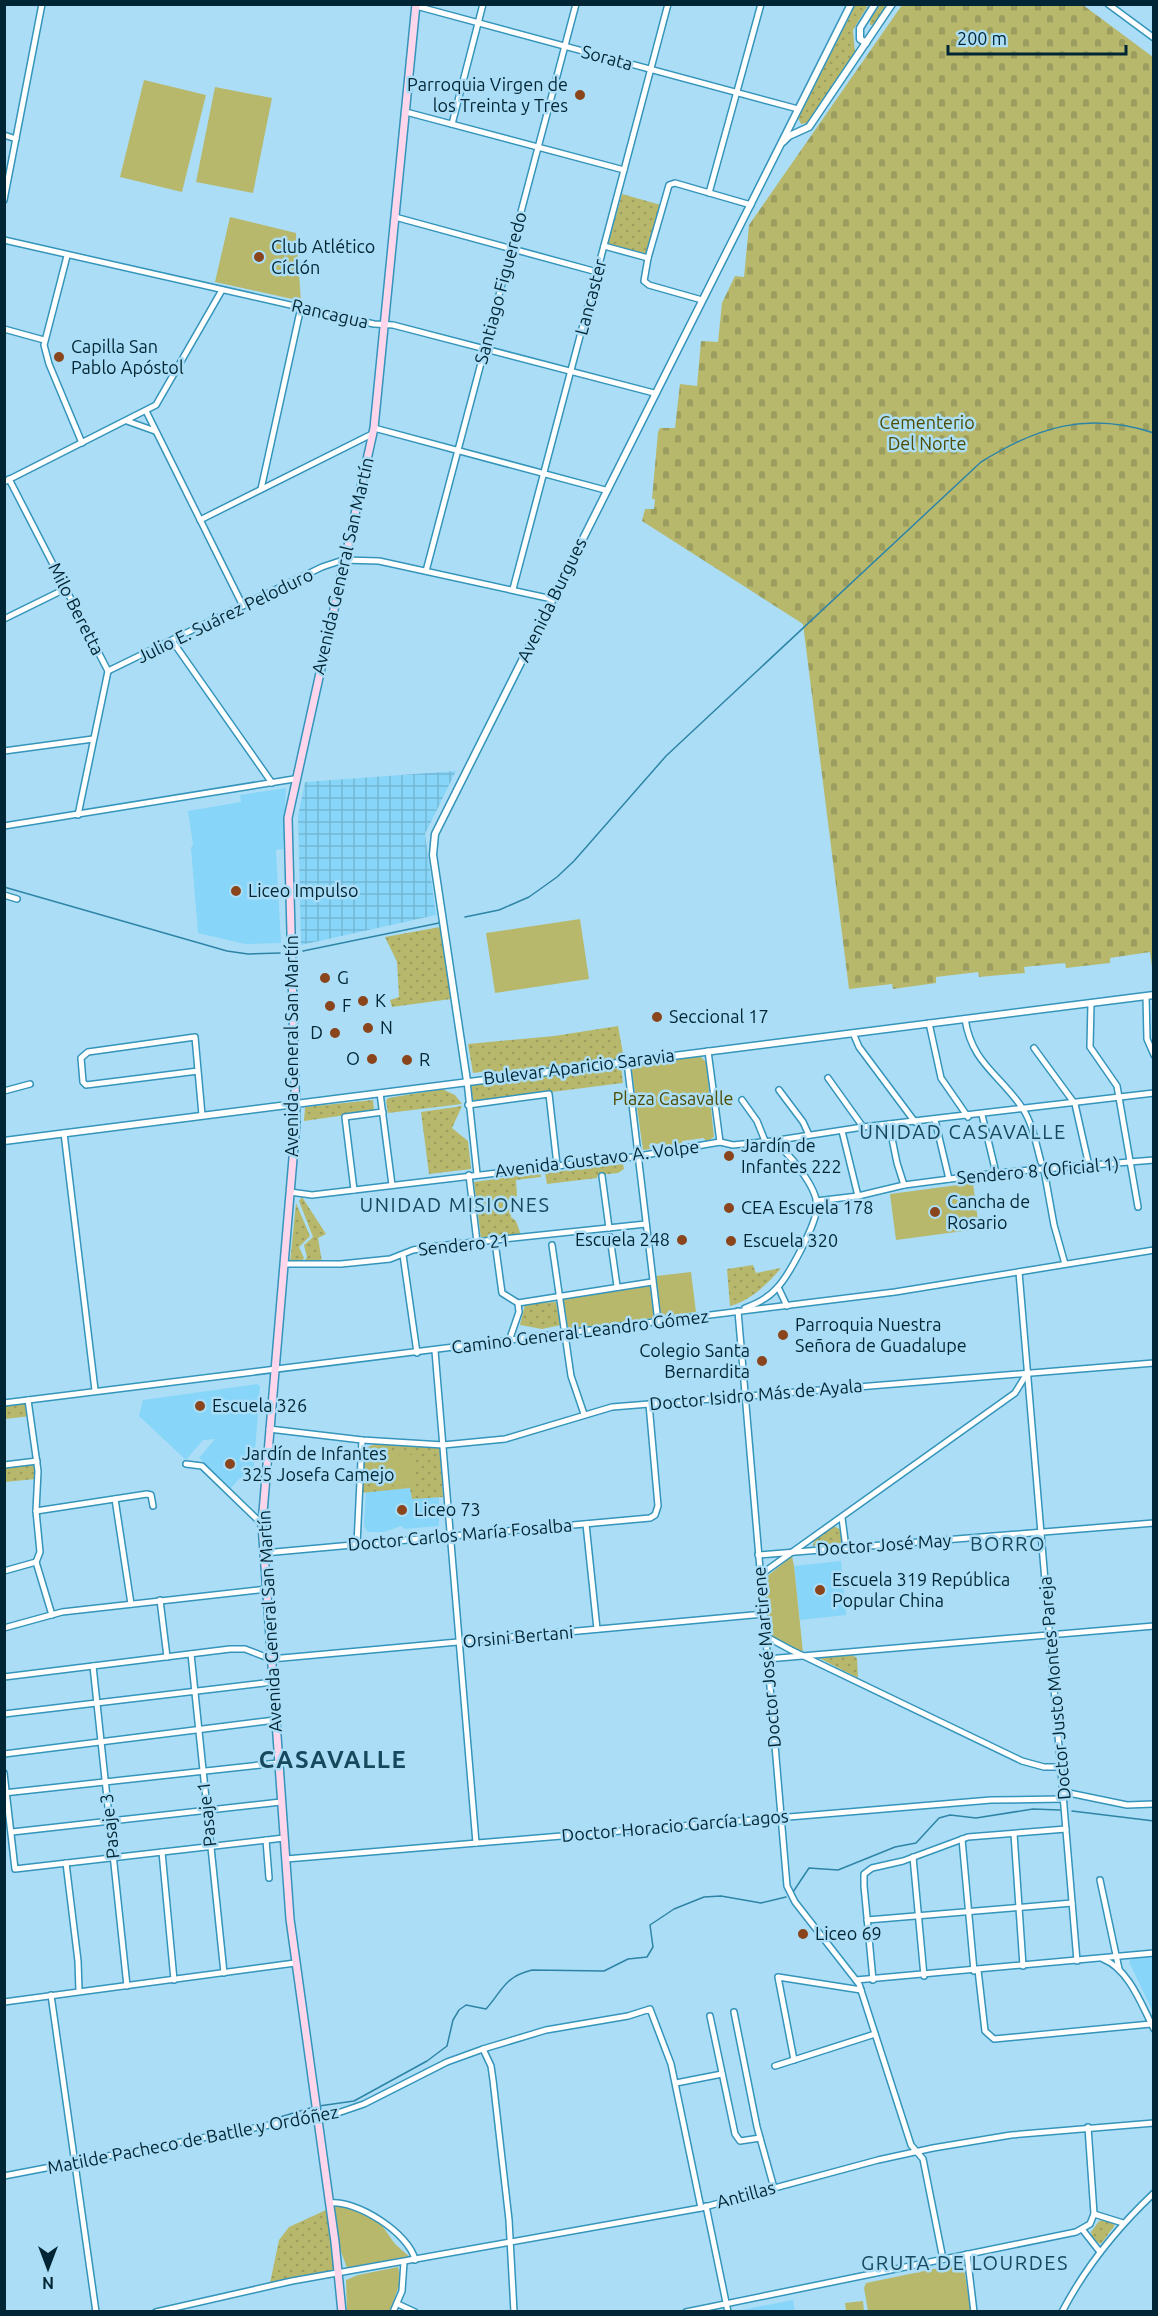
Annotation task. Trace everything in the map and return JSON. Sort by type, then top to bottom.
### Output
[{"type":"main road","name":"Avenida General San Martín","points":[[342,2312],[339,2274],[295,1963],[278,1763],[262,1524],[296,1103],[288,832],[294,780],[373,431],[416,5]]},
{"type":"street","points":[[4,200],[42,6],[34,4]]},
{"type":"street","points":[[452,124],[483,4]]},
{"type":"street","name":"Santiago Figueredo","points":[[426,571],[576,4]]},
{"type":"street","name":"Lancaster","points":[[513,589],[668,4]]},
{"type":"street","points":[[709,193],[761,4]]},
{"type":"street","name":"Avenida Burgues","points":[[467,1081],[433,855],[438,827],[851,4]]},
{"type":"street","points":[[866,43],[860,39],[860,28],[875,4]]},
{"type":"street","points":[[782,143],[814,120],[892,4]]},
{"type":"street","points":[[1108,4],[1154,38]]},
{"type":"street","name":"Sorata","points":[[416,5],[737,93],[797,112]]},
{"type":"street","points":[[406,112],[624,170]]},
{"type":"street","points":[[797,112],[796,126],[804,129]]},
{"type":"street","points":[[4,135],[16,138]]},
{"type":"street","points":[[702,300],[649,285],[644,281],[648,258],[671,184],[751,205]]},
{"type":"street","points":[[395,217],[597,272]]},
{"type":"street","name":"Rancagua","points":[[4,240],[222,290],[384,325],[393,325],[654,393]]},
{"type":"street","points":[[604,246],[648,258]]},
{"type":"street","points":[[68,256],[44,340],[49,364],[82,443]]},
{"type":"street","points":[[7,480],[146,411],[159,401],[222,290]]},
{"type":"street","points":[[261,489],[301,307]]},
{"type":"street","points":[[4,329],[44,340]]},
{"type":"street","points":[[146,411],[243,606]]},
{"type":"street","points":[[125,421],[144,425],[156,432]]},
{"type":"street","points":[[200,520],[373,431],[458,450],[606,490]]},
{"type":"street","name":"Milo Beretta","points":[[7,480],[108,671],[78,815]]},
{"type":"street","name":"Julio E. Suárez Peloduro","points":[[108,671],[343,560],[379,561],[552,599]]},
{"type":"street","points":[[4,619],[65,589]]},
{"type":"street","points":[[173,642],[272,783]]},
{"type":"street","points":[[4,752],[93,740]]},
{"type":"street","points":[[4,826],[294,780]]},
{"type":"street","points":[[4,895],[17,899]]},
{"type":"street","points":[[1150,995],[1147,1040],[1154,1055]]},
{"type":"street","name":"Bulevar Aparicio Saravia","points":[[4,1141],[1150,995]]},
{"type":"street","points":[[1090,1003],[1090,1047],[1117,1086],[1138,1207]]},
{"type":"street","points":[[965,1019],[971,1045],[1023,1109],[1032,1128],[1041,1162]]},
{"type":"street","points":[[929,1023],[941,1078],[968,1117]]},
{"type":"street","points":[[853,1032],[860,1047],[915,1122]]},
{"type":"street","points":[[198,1071],[87,1085],[83,1082],[81,1058],[88,1052],[195,1037],[202,1115]]},
{"type":"street","points":[[1034,1048],[1075,1104],[1089,1166]]},
{"type":"street","points":[[708,1051],[720,1142]]},
{"type":"street","points":[[627,1062],[658,1322]]},
{"type":"street","points":[[828,1078],[863,1127]]},
{"type":"street","points":[[467,1081],[477,1174]]},
{"type":"street","points":[[4,1091],[30,1084]]},
{"type":"street","points":[[779,1090],[803,1122],[809,1135]]},
{"type":"street","points":[[380,1092],[392,1185]]},
{"type":"street","name":"Avenida Gustavo A. Volpe","points":[[290,1192],[312,1195],[557,1165],[720,1142],[734,1145],[863,1127],[968,1117],[1154,1093]]},
{"type":"street","points":[[468,1105],[549,1094],[557,1165]]},
{"type":"street","points":[[738,1311],[767,1297],[778,1287],[813,1220],[816,1201],[798,1167],[783,1149],[769,1141],[742,1100]]},
{"type":"street","points":[[354,1190],[345,1117],[383,1113]]},
{"type":"street","points":[[982,1115],[996,1173]]},
{"type":"street","points":[[935,1120],[949,1179]]},
{"type":"street","points":[[889,1124],[904,1185]]},
{"type":"street","points":[[842,1131],[858,1196]]},
{"type":"street","points":[[64,1133],[95,1390]]},
{"type":"street","name":"Sendero 8 (Oficial 1)","points":[[816,1201],[858,1196],[904,1185],[996,1173],[1154,1160]]},
{"type":"street","points":[[1044,1170],[1054,1225],[1065,1264]]},
{"type":"street","points":[[469,1175],[477,1242]]},
{"type":"street","points":[[602,1176],[609,1228]]},
{"type":"street","name":"Sendero 21","points":[[284,1264],[341,1264],[403,1255],[413,1250],[646,1224]]},
{"type":"street","points":[[610,1237],[617,1286]]},
{"type":"street","points":[[495,1242],[502,1293],[518,1303],[652,1282]]},
{"type":"street","points":[[552,1245],[571,1376],[584,1414]]},
{"type":"street","name":"Camino General Leandro Gómez","points":[[4,1403],[787,1306],[1154,1250]]},
{"type":"street","points":[[403,1255],[417,1353]]},
{"type":"street","name":"Doctor Justo Montes Pareja","points":[[1019,1272],[1077,1961]]},
{"type":"street","points":[[778,1287],[787,1306]]},
{"type":"street","points":[[509,1341],[519,1312],[518,1303]]},
{"type":"street","name":"Doctor José Martirene","points":[[738,1311],[781,1817],[790,1893],[856,1980],[861,1990],[911,2145],[923,2159],[943,2259]]},
{"type":"street","points":[[435,1351],[476,1843]]},
{"type":"street","name":"Doctor Isidro Más de Ayala","points":[[269,1429],[362,1440],[443,1445],[505,1439],[612,1407],[1154,1363]]},
{"type":"street","points":[[760,1575],[1015,1393],[1026,1374]]},
{"type":"street","points":[[28,1400],[37,1461],[36,1511],[40,1552],[36,1562],[52,1615]]},
{"type":"street","name":"Doctor Carlos María Fosalba","points":[[264,1553],[650,1518],[655,1515],[657,1506],[649,1404]]},
{"type":"street","points":[[357,1544],[362,1440]]},
{"type":"street","points":[[4,1465],[37,1461]]},
{"type":"street","points":[[186,1464],[202,1466],[262,1524]]},
{"type":"street","points":[[36,1511],[152,1495],[153,1506]]},
{"type":"street","points":[[115,1499],[131,1604]]},
{"type":"street","points":[[842,1518],[846,1548]]},
{"type":"street","name":"Doctor José May","points":[[759,1555],[1154,1523]]},
{"type":"street","points":[[586,1524],[597,1629]]},
{"type":"street","points":[[4,1571],[36,1562]]},
{"type":"street","points":[[4,1628],[52,1615],[160,1600],[267,1589]]},
{"type":"street","points":[[160,1600],[167,1657]]},
{"type":"street","name":"Orsini Bertani","points":[[271,1659],[764,1614]]},
{"type":"street","points":[[767,1659],[1154,1626]]},
{"type":"street","points":[[765,1636],[1022,1761],[1044,1767],[1062,1767]]},
{"type":"street","points":[[4,1677],[241,1649],[271,1659]]},
{"type":"street","name":"Pasaje 1","points":[[191,1654],[224,1973]]},
{"type":"street","name":"Pasaje 3","points":[[93,1666],[127,1986]]},
{"type":"street","points":[[4,1714],[273,1682]]},
{"type":"street","points":[[4,1754],[101,1740],[275,1720]]},
{"type":"street","points":[[5,1793],[278,1763]]},
{"type":"street","points":[[4,1773],[15,1869],[284,1838]]},
{"type":"street","name":"Doctor Horacio García Lagos","points":[[286,1858],[1012,1798],[1064,1796],[1127,1805],[1154,1804]]},
{"type":"street","points":[[12,1832],[281,1802]]},
{"type":"street","points":[[873,1980],[864,1874],[872,1868],[913,1857],[962,1839],[1066,1829]]},
{"type":"street","points":[[1014,1834],[1023,1966]]},
{"type":"street","points":[[962,1839],[968,1912],[985,2031],[989,2037],[998,2039],[1152,2027],[1119,1969],[1101,1880]]},
{"type":"street","points":[[266,1840],[269,1878]]},
{"type":"street","points":[[162,1852],[174,1980]]},
{"type":"street","points":[[913,1857],[924,1976]]},
{"type":"street","points":[[66,1863],[78,1961],[79,1992]]},
{"type":"street","points":[[867,1920],[1072,1903]]},
{"type":"street","points":[[856,1980],[924,1976],[1154,1953]]},
{"type":"street","points":[[1103,1959],[1119,1969]]},
{"type":"street","points":[[4,2002],[295,1963]]},
{"type":"street","points":[[794,2060],[777,1977],[861,1990]]},
{"type":"street","points":[[51,1995],[96,2312]]},
{"type":"street","name":"Matilde Pacheco de Batlle y Ordóñez","points":[[4,2176],[75,2164],[285,2121],[317,2118],[364,2104],[447,2062],[483,2049],[546,2030],[628,2016],[650,2009],[676,2083]]},
{"type":"street","points":[[734,2012],[760,2138],[774,2188]]},
{"type":"street","points":[[710,2016],[737,2138],[743,2142],[760,2138]]},
{"type":"street","points":[[775,2067],[874,2034]]},
{"type":"street","points":[[483,2049],[491,2067],[493,2080],[511,2242],[514,2312]]},
{"type":"street","points":[[722,2074],[676,2083],[728,2312]]},
{"type":"street","name":"Antillas","points":[[156,2312],[286,2282],[704,2207],[916,2151],[1011,2135],[1154,2123]]},
{"type":"street","points":[[686,2312],[1082,2229],[1090,2224],[1094,2214],[1088,2127]]},
{"type":"street","points":[[1062,2312],[1100,2252],[1123,2223],[1154,2193]]},
{"type":"street","points":[[329,2203],[344,2203],[375,2215],[396,2234],[414,2255],[415,2260]]},
{"type":"street","points":[[1094,2214],[1123,2223]]},
{"type":"street","points":[[1082,2229],[1100,2252]]},
{"type":"street","points":[[967,2254],[974,2312]]},
{"type":"street","points":[[393,2312],[404,2284],[404,2262]]},
{"type":"street","points":[[398,2304],[415,2312]]},
{"type":"shaded area","points":[[456,771],[425,834],[436,915],[301,945],[298,816],[305,782]]},
{"type":"shaded area","name":"Liceo Impulso","points":[[286,788],[283,849],[276,850],[281,943],[245,944],[198,933],[191,848],[193,844],[188,811],[241,802],[240,795]]},
{"type":"shaded area","points":[[257,1384],[260,1386],[253,1478],[240,1478],[231,1488],[199,1458],[215,1439],[203,1440],[186,1460],[139,1416],[143,1400]]},
{"type":"shaded area","name":"Liceo 73","points":[[411,1488],[412,1499],[439,1497],[439,1526],[404,1529],[401,1526],[384,1532],[368,1532],[364,1526],[366,1492]]},
{"type":"shaded area","name":"Escuela 319 República Popular China","points":[[841,1561],[846,1615],[800,1620],[794,1566]]},
{"type":"shaded area","points":[[1153,1955],[1153,2012],[1129,1962],[1133,1957]]},
{"type":"shaded area","points":[[793,2300],[795,2311],[741,2311],[741,2310]]},
{"type":"green space","points":[[856,4],[867,7],[853,30],[855,53],[807,123],[801,124],[798,118]]},
{"type":"green space","points":[[880,5],[889,5],[874,25],[870,25],[870,19]]},
{"type":"green space","name":"Cementerio Del Norte","points":[[902,5],[1083,5],[1153,57],[1153,975],[1150,952],[1110,958],[1110,963],[1066,968],[1065,963],[1024,967],[1025,973],[979,977],[978,972],[936,977],[936,983],[893,989],[892,984],[849,989],[803,624],[642,521],[645,509],[654,509],[655,499],[652,499],[658,432],[660,428],[675,428],[680,384],[697,386],[701,341],[718,342],[722,303],[735,276],[744,277],[749,225]]},
{"type":"green space","points":[[144,80],[206,95],[182,192],[120,177]]},
{"type":"green space","points":[[215,87],[272,98],[253,193],[196,182]]},
{"type":"green space","points":[[622,194],[661,205],[647,254],[608,244]]},
{"type":"green space","name":"Club Atlético Cíclón","points":[[230,217],[296,233],[301,301],[215,282]]},
{"type":"green space","points":[[580,919],[589,979],[495,993],[486,933]]},
{"type":"green space","points":[[440,927],[451,999],[392,1007],[390,1000],[399,997],[397,962],[385,937]]},
{"type":"green space","points":[[618,1026],[624,1059],[493,1074],[488,1071],[473,1073],[468,1044],[554,1036]]},
{"type":"green space","name":"Plaza Casavalle","points":[[700,1056],[706,1062],[714,1137],[706,1142],[704,1138],[682,1141],[682,1146],[664,1148],[663,1143],[649,1145],[650,1149],[643,1150],[631,1065]]},
{"type":"green space","points":[[621,1066],[623,1083],[473,1102],[471,1085]]},
{"type":"green space","points":[[442,1089],[455,1095],[462,1104],[388,1113],[386,1101],[388,1098]]},
{"type":"green space","points":[[373,1100],[374,1111],[304,1121],[305,1107]]},
{"type":"green space","points":[[462,1106],[452,1128],[468,1141],[471,1169],[429,1174],[421,1112]]},
{"type":"green space","points":[[623,1164],[624,1169],[618,1173],[547,1184],[545,1173]]},
{"type":"green space","points":[[540,1173],[541,1177],[516,1180],[517,1196],[509,1198],[511,1217],[516,1221],[521,1235],[481,1239],[474,1182]]},
{"type":"green space","name":"Cancha de Rosario","points":[[973,1183],[979,1229],[896,1240],[890,1194]]},
{"type":"green space","points":[[302,1197],[326,1234],[318,1238],[322,1262],[303,1263],[307,1257],[304,1245],[313,1237],[299,1201]]},
{"type":"green space","points":[[296,1203],[310,1236],[299,1247],[304,1258],[302,1261],[290,1263]]},
{"type":"green space","points":[[753,1265],[756,1273],[781,1268],[752,1296],[730,1306],[727,1269]]},
{"type":"green space","points":[[691,1272],[696,1312],[661,1316],[656,1276]]},
{"type":"green space","points":[[650,1286],[654,1318],[568,1329],[563,1298]]},
{"type":"green space","points":[[556,1302],[561,1325],[542,1329],[520,1325],[525,1304]]},
{"type":"green space","points":[[28,1400],[31,1416],[5,1419],[4,1403]]},
{"type":"green space","points":[[377,1443],[440,1448],[443,1497],[412,1499],[410,1488],[361,1493],[366,1448]]},
{"type":"green space","points":[[370,1453],[414,1455],[413,1486],[368,1484]]},
{"type":"green space","points":[[34,1465],[35,1479],[5,1482],[4,1468]]},
{"type":"green space","points":[[834,1526],[841,1530],[841,1543],[813,1546],[814,1540]]},
{"type":"green space","points":[[792,1556],[803,1652],[783,1644],[772,1636],[765,1608],[765,1578]]},
{"type":"green space","points":[[851,1654],[857,1658],[858,1678],[817,1657]]},
{"type":"green space","points":[[338,2203],[376,2217],[395,2244],[411,2258],[347,2268],[340,2249],[334,2206]]},
{"type":"green space","points":[[326,2210],[334,2266],[332,2270],[270,2283],[279,2240],[289,2227]]},
{"type":"green space","points":[[1105,2219],[1115,2225],[1101,2244],[1093,2240],[1091,2232],[1099,2221]]},
{"type":"green space","points":[[963,2263],[971,2311],[868,2311],[864,2288],[866,2283]]},
{"type":"green space","points":[[398,2267],[401,2280],[390,2311],[347,2311],[346,2280],[358,2275]]},
{"type":"green space","points":[[863,2301],[864,2311],[846,2311],[845,2303]]},
{"type":"waterway","points":[[465,917],[499,910],[529,897],[557,877],[574,861],[666,756],[981,462],[1022,440],[1064,426],[1107,423],[1130,426],[1154,433]]},
{"type":"waterway","points":[[4,887],[227,951],[248,954],[280,953]]},
{"type":"waterway","points":[[303,951],[439,923]]},
{"type":"waterway","points":[[793,1892],[809,1868],[838,1870],[895,1847],[916,1843],[939,1818],[950,1815],[976,1818],[1033,1809],[1060,1810]]},
{"type":"waterway","points":[[1072,1811],[1154,1821]]},
{"type":"waterway","points":[[319,2106],[354,2101],[427,2061],[447,2046],[453,2020],[459,2010],[466,2005],[486,2009],[515,1976],[532,1970],[604,1971],[628,1959],[647,1957],[653,1947],[650,1925],[674,1909],[704,1897],[721,1896],[761,1903],[786,1897]]},
{"type":"waterway","points":[[280,2117],[310,2108]]},
{"type":"place","name":"Parroquia Virgen de los Treinta y Tres","points":[[580,95]]},
{"type":"place","name":"Club Atlético Cíclón","points":[[259,257]]},
{"type":"place","name":"Capilla San Pablo Apóstol","points":[[59,357]]},
{"type":"place","name":"Liceo Impulso","points":[[236,891]]},
{"type":"place","name":"G","points":[[325,978]]},
{"type":"place","name":"K","points":[[363,1001]]},
{"type":"place","name":"F","points":[[330,1006]]},
{"type":"place","name":"Seccional 17","points":[[657,1017]]},
{"type":"place","name":"N","points":[[368,1028]]},
{"type":"place","name":"D","points":[[335,1033]]},
{"type":"place","name":"O","points":[[372,1059]]},
{"type":"place","name":"R","points":[[407,1060]]},
{"type":"place","name":"Jardín de Infantes 222","points":[[729,1156]]},
{"type":"place","name":"CEA Escuela 178","points":[[729,1208]]},
{"type":"place","name":"Cancha de Rosario","points":[[935,1212]]},
{"type":"place","name":"Escuela 248","points":[[682,1240]]},
{"type":"place","name":"Escuela 320","points":[[731,1241]]},
{"type":"place","name":"Parroquia Nuestra Señora de Guadalupe","points":[[783,1335]]},
{"type":"place","name":"Colegio Santa Bernardita","points":[[762,1361]]},
{"type":"place","name":"Escuela 326","points":[[200,1406]]},
{"type":"place","name":"Jardín de Infantes 325 Josefa Camejo","points":[[230,1464]]},
{"type":"place","name":"Liceo 73","points":[[402,1510]]},
{"type":"place","name":"Escuela 319 República Popular China","points":[[820,1590]]},
{"type":"place","name":"Liceo 69","points":[[803,1934]]},
{"type":"district","name":"UNIDAD CASAVALLE","points":[[963,1132]]},
{"type":"district","name":"UNIDAD MISIONES","points":[[455,1205]]},
{"type":"district","name":"BORRO","points":[[1008,1544]]},
{"type":"district","name":"CASAVALLE","points":[[333,1760]]},
{"type":"district","name":"GRUTA DE LOURDES","points":[[965,2263]]}]
